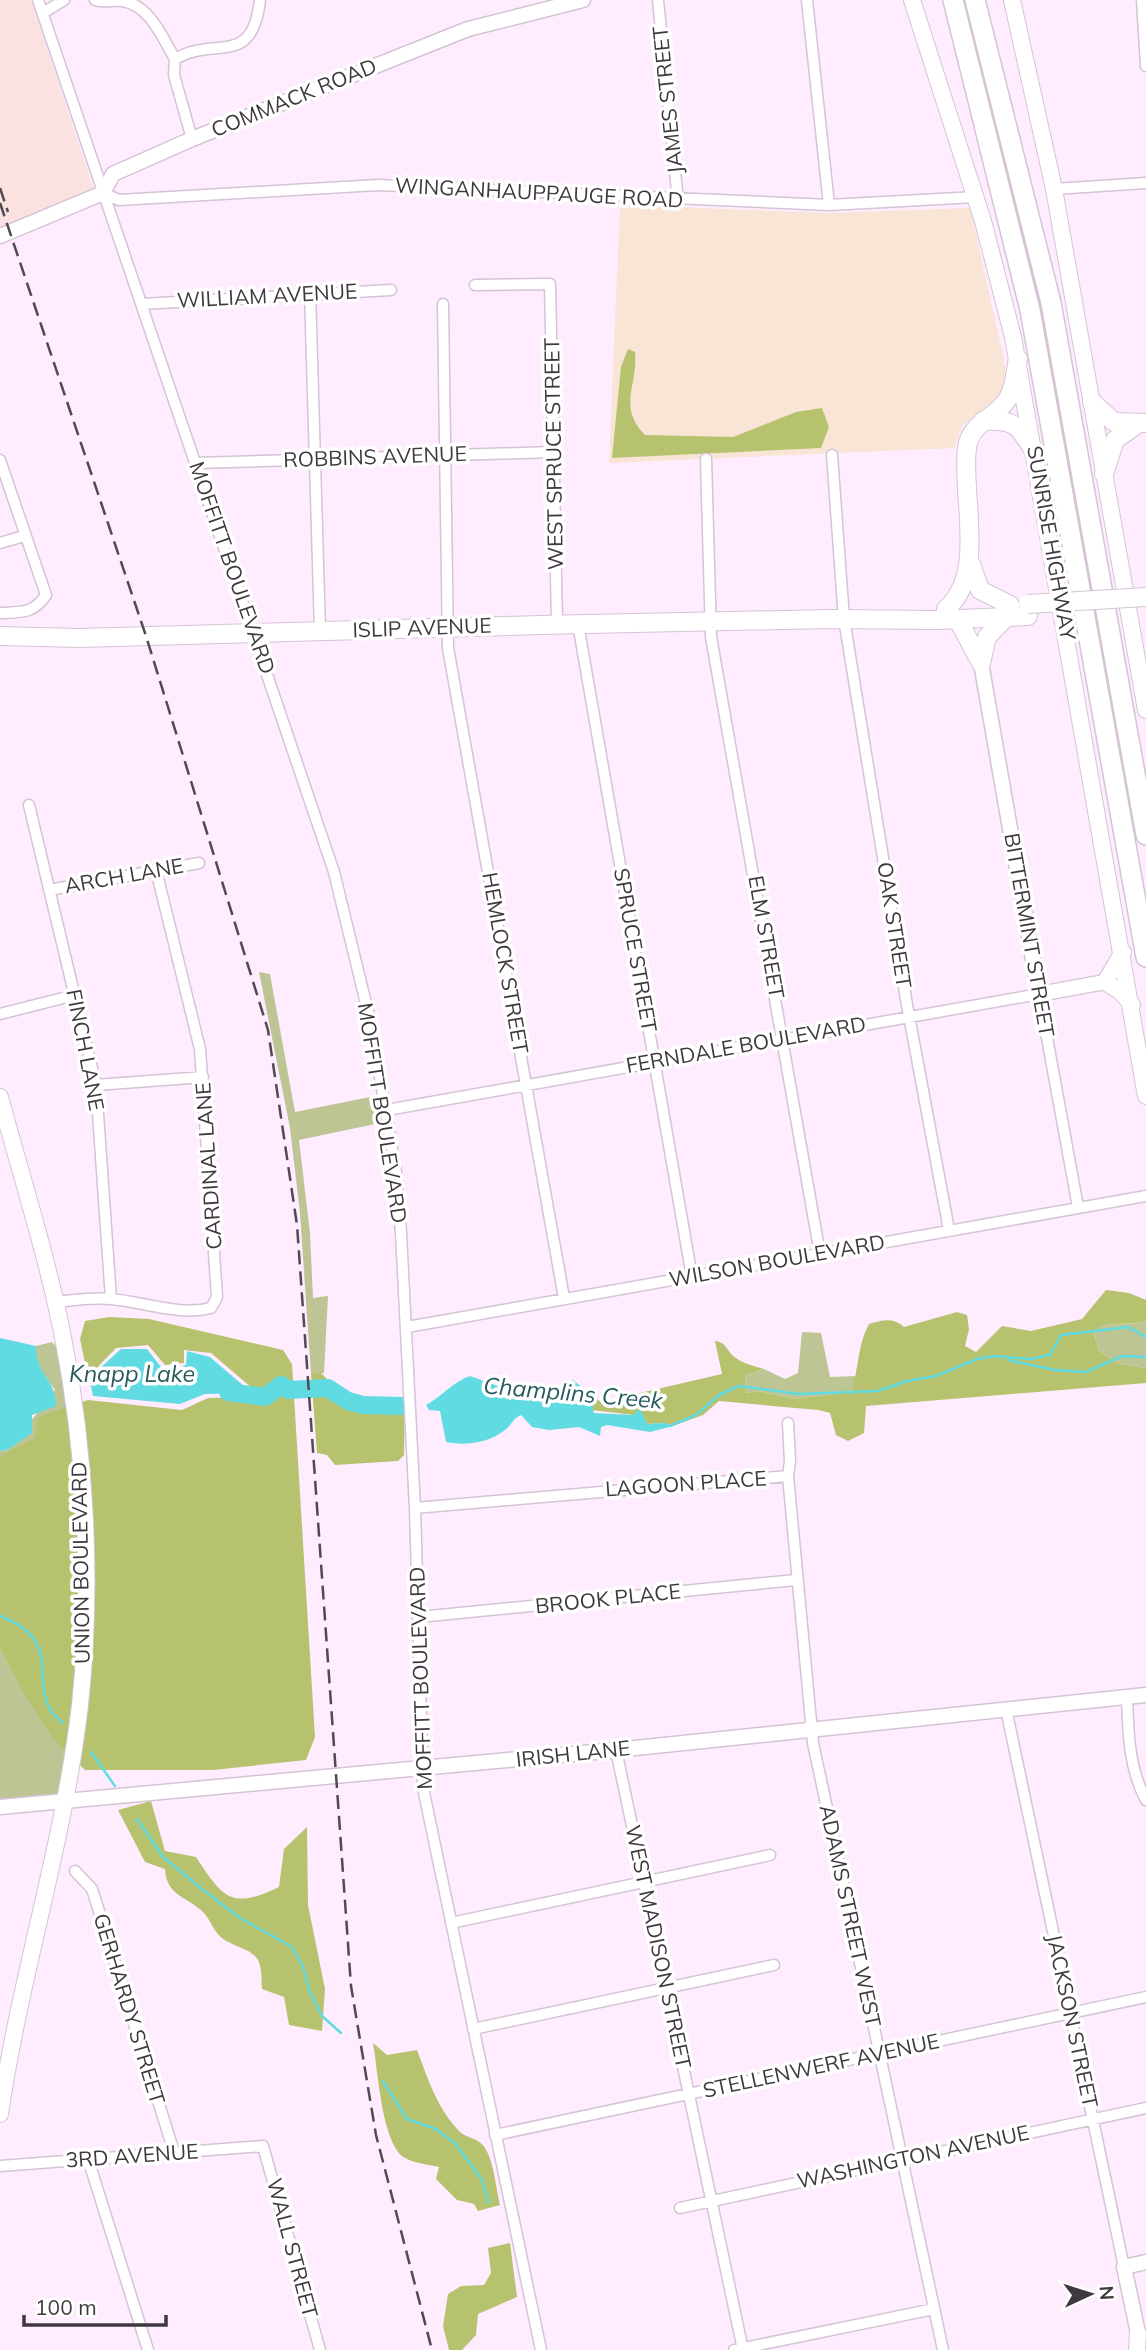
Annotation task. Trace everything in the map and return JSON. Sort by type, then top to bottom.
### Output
[{"type":"highway","name":"SUNRISE HIGHWAY","points":[[953,0],[1030,310],[1146,957]]},
{"type":"highway","name":"SUNRISE HIGHWAY","points":[[975,0],[1051,303],[1146,835]]},
{"type":"main road","name":"SUNRISE HIGHWAY","points":[[912,0],[976,197],[1017,359],[1123,952],[1146,1096]]},
{"type":"main road","points":[[1012,0],[1054,189],[1146,710]]},
{"type":"main road","points":[[981,663],[952,615],[962,593],[969,557],[967,447],[972,432],[1009,398],[1017,359]]},
{"type":"main road","points":[[1092,402],[1114,422],[1141,424]]},
{"type":"main road","points":[[983,421],[1005,420],[1014,423],[1034,451]]},
{"type":"main road","points":[[1104,474],[1115,440],[1141,424]]},
{"type":"main road","points":[[969,557],[980,590],[1018,611],[987,637],[981,663]]},
{"type":"main road","name":"ISLIP AVENUE","points":[[1018,611],[1146,597]]},
{"type":"main road","name":"ISLIP AVENUE","points":[[8,636],[255,634],[1146,609]]},
{"type":"main road","points":[[1123,952],[1105,982],[1121,992],[1132,1006]]},
{"type":"main road","name":"UNION BOULEVARD","points":[[0,1097],[55,1302],[78,1433],[86,1629],[80,1704],[65,1801],[22,1994],[0,2114]]},
{"type":"street","name":"MOFFITT BOULEVARD","points":[[38,0],[334,872],[371,1024],[396,1172],[407,1327],[423,1788],[541,2350]]},
{"type":"street","points":[[43,13],[64,0]]},
{"type":"street","points":[[95,0],[120,0],[138,5],[150,18],[175,60],[174,75],[192,139]]},
{"type":"street","points":[[175,60],[187,52],[232,48],[247,40],[258,22],[260,0]]},
{"type":"street","name":"COMMACK ROAD","points":[[0,236],[103,193],[113,174],[192,139],[468,29],[583,0]]},
{"type":"street","name":"JAMES STREET","points":[[658,0],[678,201]]},
{"type":"street","points":[[807,0],[829,205]]},
{"type":"street","points":[[1142,0],[1146,66]]},
{"type":"street","points":[[1054,189],[1146,183]]},
{"type":"street","name":"WINGANHAUPPAUGE ROAD","points":[[103,193],[119,200],[378,186],[678,201],[829,205],[976,197]]},
{"type":"street","name":"WEST SPRUCE STREET","points":[[475,285],[550,284],[557,624]]},
{"type":"street","name":"WILLIAM AVENUE","points":[[142,304],[310,292],[391,290]]},
{"type":"street","points":[[310,292],[320,631]]},
{"type":"street","name":"HEMLOCK STREET","points":[[443,304],[450,658],[564,1298]]},
{"type":"street","name":"ROBBINS AVENUE","points":[[196,463],[554,452]]},
{"type":"street","name":"OAK STREET","points":[[832,455],[844,619],[949,1230]]},
{"type":"street","points":[[0,460],[46,595],[37,608],[29,612],[0,612]]},
{"type":"street","name":"ELM STREET","points":[[706,460],[711,637],[784,1038],[820,1254]]},
{"type":"street","points":[[0,543],[24,536]]},
{"type":"street","points":[[8,636],[16,612]]},
{"type":"street","name":"SPRUCE STREET","points":[[578,624],[692,1277]]},
{"type":"street","name":"BITTERMINT STREET","points":[[981,663],[1078,1207]]},
{"type":"street","name":"FINCH LANE","points":[[29,805],[96,1085],[111,1299]]},
{"type":"street","name":"ARCH LANE","points":[[49,890],[199,863]]},
{"type":"street","name":"CARDINAL LANE","points":[[55,1302],[85,1298],[111,1299],[197,1312],[211,1308],[217,1297],[200,1049],[156,870]]},
{"type":"street","name":"FERNDALE BOULEVARD","points":[[387,1110],[526,1083],[1105,982]]},
{"type":"street","points":[[0,1014],[75,995]]},
{"type":"street","points":[[96,1085],[203,1077]]},
{"type":"street","name":"WILSON BOULEVARD","points":[[407,1327],[1146,1196]]},
{"type":"street","points":[[788,1423],[788,1476]]},
{"type":"street","name":"LAGOON PLACE","points":[[415,1508],[788,1476],[811,1729]]},
{"type":"street","name":"BROOK PLACE","points":[[419,1617],[796,1580]]},
{"type":"street","name":"IRISH LANE","points":[[0,1807],[617,1750],[1146,1695]]},
{"type":"street","points":[[1127,1697],[1132,1762],[1138,1785],[1146,1800]]},
{"type":"street","name":"JACKSON STREET","points":[[1006,1709],[1140,2343]]},
{"type":"street","name":"ADAMS STREET WEST","points":[[811,1729],[943,2350]]},
{"type":"street","name":"WEST MADISON STREET","points":[[617,1750],[712,2200],[740,2349]]},
{"type":"street","points":[[451,1923],[771,1855]]},
{"type":"street","name":"GERHARDY STREET","points":[[75,1871],[92,1889],[174,2152]]},
{"type":"street","points":[[473,2029],[774,1965]]},
{"type":"street","name":"STELLENWERF AVENUE","points":[[495,2135],[1146,1997]]},
{"type":"street","name":"WASHINGTON AVENUE","points":[[680,2208],[1146,2108]]},
{"type":"street","name":"3RD AVENUE","points":[[0,2166],[263,2146]]},
{"type":"street","name":"WALL STREET","points":[[263,2146],[320,2350]]},
{"type":"street","points":[[88,2159],[148,2350]]},
{"type":"street","points":[[1124,2267],[1146,2262]]},
{"type":"street","points":[[740,2349],[934,2309]]},
{"type":"shaded area","points":[[0,0],[31,0],[94,190],[0,231]]},
{"type":"shaded area","points":[[620,205],[828,213],[970,208],[1003,355],[1006,376],[1002,393],[963,425],[954,448],[609,463]]},
{"type":"green space","points":[[628,349],[635,352],[630,405],[637,425],[645,435],[733,437],[796,412],[822,408],[829,427],[821,448],[612,458],[621,367]]},
{"type":"green space","points":[[259,972],[270,974],[295,1112],[375,1096],[380,1123],[299,1140],[310,1233],[313,1298],[328,1296],[324,1373],[311,1374],[300,1213],[290,1128]]},
{"type":"green space","points":[[1106,1290],[1129,1293],[1146,1300],[1146,1321],[1106,1325],[1093,1331],[1099,1351],[1119,1364],[1146,1368],[1146,1383],[866,1406],[864,1433],[848,1441],[836,1435],[830,1413],[818,1410],[719,1401],[703,1415],[673,1426],[665,1423],[647,1424],[641,1412],[634,1415],[591,1410],[593,1401],[589,1393],[601,1402],[722,1374],[715,1341],[723,1344],[739,1360],[764,1369],[745,1376],[746,1393],[758,1391],[794,1399],[851,1392],[862,1341],[869,1324],[892,1321],[904,1327],[957,1312],[967,1315],[969,1329],[965,1346],[976,1352],[1002,1326],[1031,1331],[1082,1319]]},
{"type":"green space","points":[[109,1317],[149,1319],[283,1350],[292,1364],[315,1737],[306,1760],[213,1770],[85,1770],[54,1740],[23,1692],[0,1647],[0,1456],[35,1438],[38,1417],[88,1400],[182,1410],[208,1398],[250,1397],[252,1388],[211,1353],[184,1350],[184,1363],[165,1365],[148,1345],[116,1348],[88,1377],[80,1339],[85,1321]]},
{"type":"green space","points":[[1146,1321],[1146,1368],[1119,1364],[1099,1351],[1093,1330],[1106,1325]]},
{"type":"green space","points":[[802,1332],[821,1333],[830,1377],[857,1376],[851,1392],[794,1399],[758,1391],[746,1393],[745,1376],[764,1369],[785,1379],[798,1373]]},
{"type":"green space","points":[[52,1342],[67,1359],[78,1718],[57,1802],[0,1807],[0,1451],[9,1449],[55,1390],[36,1363],[36,1346]]},
{"type":"green space","points":[[320,1372],[331,1383],[356,1395],[405,1402],[404,1455],[398,1461],[335,1465],[327,1455],[317,1453],[311,1374]]},
{"type":"green space","points":[[151,1801],[165,1851],[196,1857],[221,1891],[239,1898],[250,1898],[279,1887],[284,1849],[307,1827],[308,1905],[325,1989],[322,2031],[289,2025],[284,1997],[262,1989],[261,1968],[256,1957],[219,1935],[203,1912],[169,1885],[165,1869],[145,1862],[118,1810]]},
{"type":"green space","points":[[373,2043],[387,2055],[417,2050],[434,2093],[451,2122],[459,2131],[485,2148],[493,2168],[500,2205],[478,2211],[474,2204],[457,2200],[436,2179],[439,2167],[411,2161],[398,2152],[384,2115]]},
{"type":"green space","points":[[510,2243],[517,2297],[478,2314],[476,2335],[462,2350],[449,2350],[443,2326],[448,2294],[461,2286],[484,2285],[491,2273],[488,2248]]},
{"type":"water","name":"Knapp Lake","points":[[0,1338],[36,1346],[39,1364],[53,1389],[56,1406],[32,1415],[32,1433],[9,1449],[0,1451]]},
{"type":"water","name":"Knapp Lake","points":[[121,1349],[147,1349],[164,1371],[186,1365],[187,1351],[210,1357],[252,1393],[205,1394],[180,1404],[93,1396],[89,1378]]},
{"type":"water","points":[[470,1376],[498,1386],[509,1400],[549,1391],[573,1380],[589,1393],[594,1413],[634,1415],[637,1410],[641,1411],[647,1424],[665,1423],[673,1426],[650,1432],[607,1425],[601,1427],[600,1436],[579,1427],[549,1430],[532,1427],[521,1415],[505,1430],[484,1441],[462,1444],[446,1442],[440,1411],[429,1410],[426,1405]]},
{"type":"waterway","name":"Champlins Creek","points":[[670,1426],[696,1415],[719,1395],[739,1386],[799,1394],[878,1391],[907,1381],[936,1376],[977,1359],[994,1356],[1031,1359],[1050,1355],[1061,1335],[1128,1327],[1146,1337]]},
{"type":"waterway","points":[[1008,1360],[1055,1370],[1086,1372],[1122,1356],[1146,1357]]},
{"type":"waterway","name":"Champlins Creek","points":[[228,1392],[265,1397],[281,1385],[289,1390],[328,1388],[348,1401],[363,1405],[402,1406]]},
{"type":"waterway","points":[[0,1616],[22,1627],[34,1640],[40,1654],[45,1697],[51,1711],[63,1723]]},
{"type":"waterway","points":[[91,1752],[115,1786]]},
{"type":"waterway","points":[[137,1819],[163,1857],[240,1918],[292,1947],[303,1967],[310,1993],[322,2016],[341,2033]]},
{"type":"waterway","points":[[383,2081],[407,2119],[436,2129],[456,2144],[482,2180],[489,2203]]},
{"type":"railway","points":[[0,188],[8,212]]},
{"type":"railway","points":[[0,203],[146,636],[268,1030],[297,1225],[351,1986],[376,2135],[432,2350]]}]
